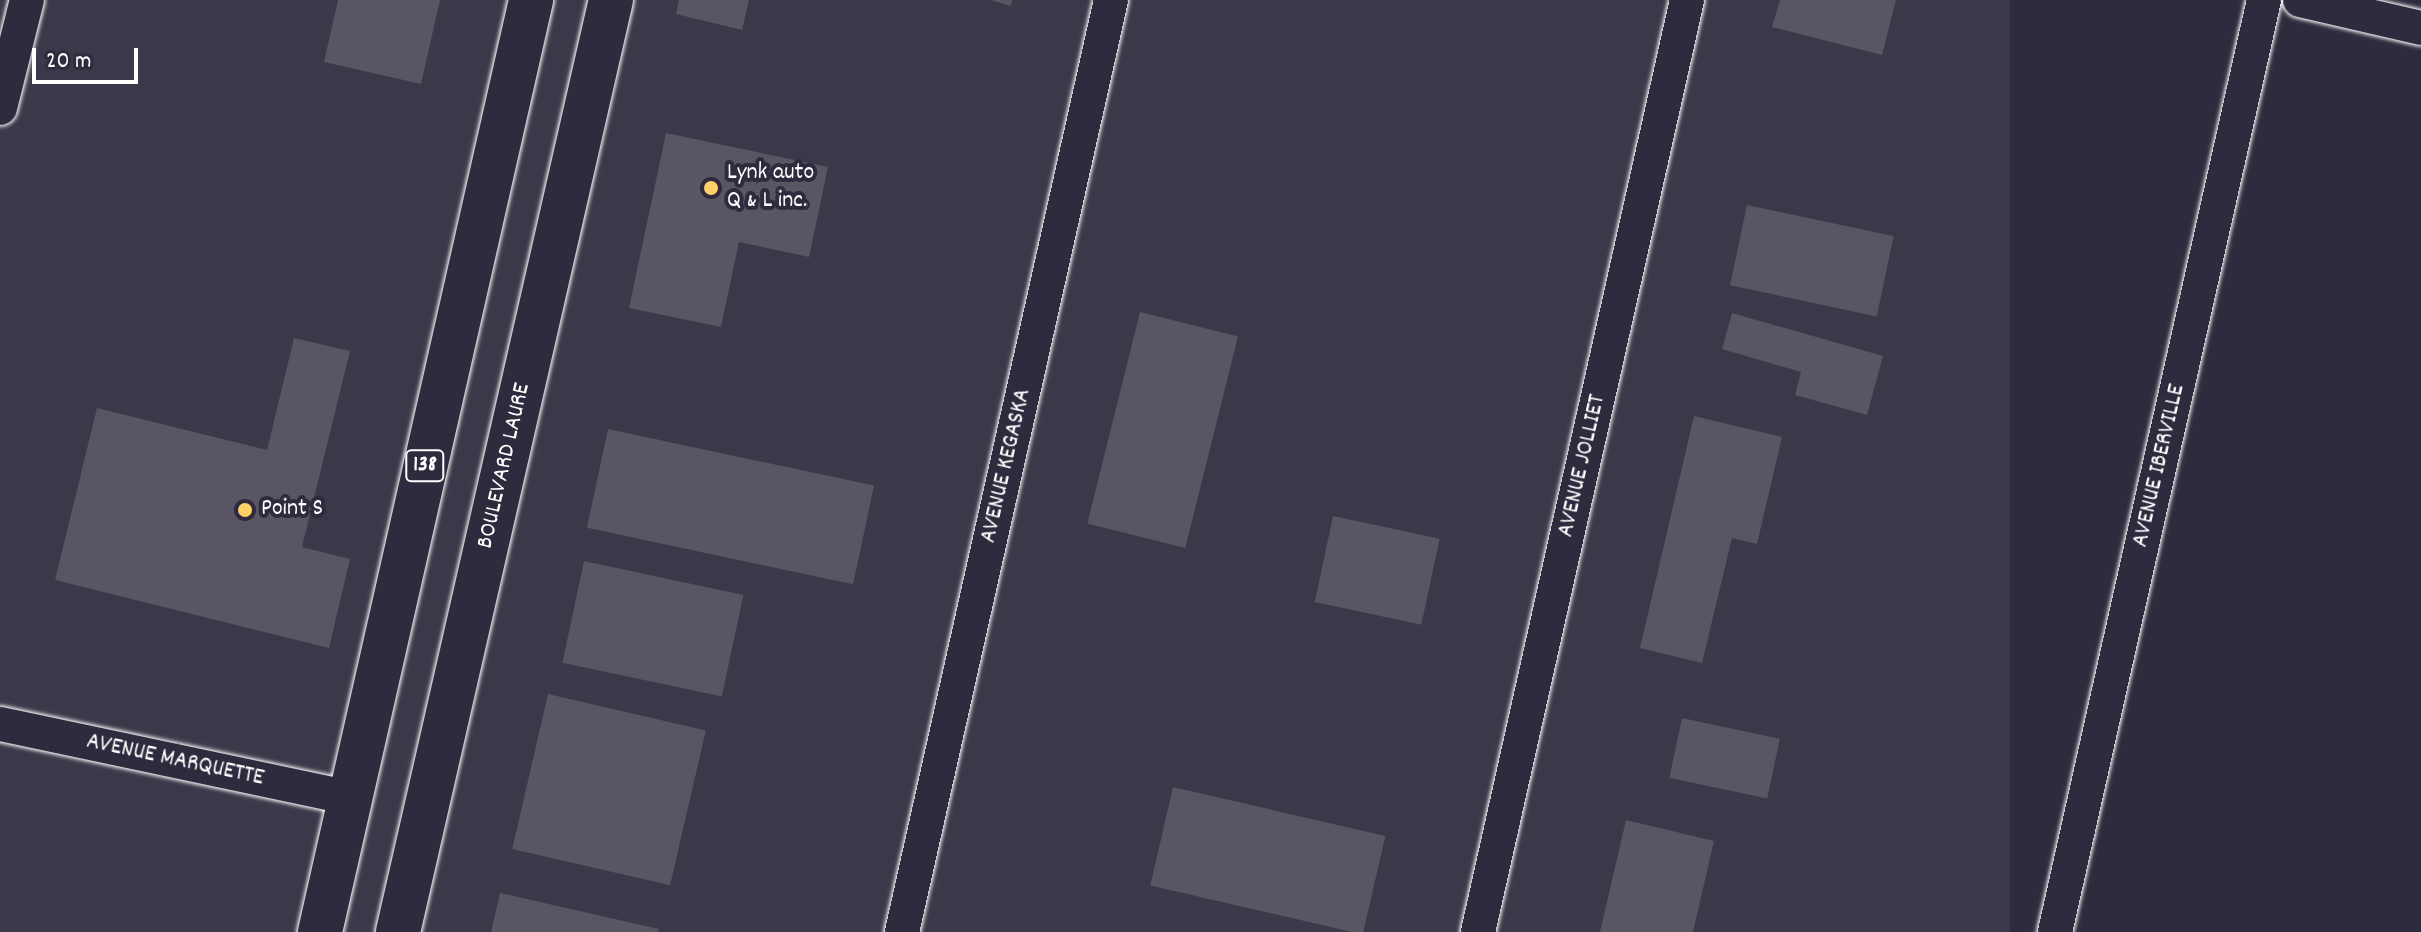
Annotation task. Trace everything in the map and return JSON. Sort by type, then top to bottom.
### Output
[{"type":"highway","name":"138","points":[[320,932],[531,0]]},
{"type":"highway","name":"BOULEVARD LAURE","points":[[398,932],[611,0]]},
{"type":"street","points":[[0,108],[27,0]]},
{"type":"street","name":"AVENUE KEGASKA","points":[[902,932],[1111,0]]},
{"type":"street","name":"AVENUE JOLLIET","points":[[1478,932],[1687,0]]},
{"type":"street","name":"AVENUE IBERVILLE","points":[[2055,932],[2264,0]]},
{"type":"street","points":[[2300,0],[2421,28]]},
{"type":"street","name":"AVENUE MARQUETTE","points":[[0,724],[350,798]]},
{"type":"shaded area","points":[[0,0],[2010,0],[2010,932],[0,932]]},
{"type":"building","points":[[338,0],[440,0],[421,84],[324,62]]},
{"type":"building","points":[[679,0],[749,0],[742,30],[676,14]]},
{"type":"building","points":[[991,0],[1012,0],[1011,6]]},
{"type":"building","points":[[1780,0],[1896,0],[1882,55],[1772,27]]},
{"type":"building","points":[[666,133],[828,167],[809,257],[739,242],[721,327],[629,308]]},
{"type":"building","points":[[1747,205],[1894,236],[1877,316],[1730,285]]},
{"type":"building","points":[[1140,312],[1238,336],[1185,548],[1087,524]]},
{"type":"building","points":[[1732,313],[1883,356],[1867,415],[1795,395],[1801,372],[1722,349]]},
{"type":"building","points":[[294,338],[350,351],[302,547],[350,559],[329,648],[55,580],[97,408],[267,450]]},
{"type":"building","points":[[1694,416],[1782,437],[1757,544],[1732,538],[1702,663],[1640,648]]},
{"type":"building","points":[[608,429],[874,486],[853,584],[587,528]]},
{"type":"building","points":[[1333,516],[1440,539],[1421,625],[1315,602]]},
{"type":"building","points":[[584,561],[743,595],[722,697],[562,663]]},
{"type":"building","points":[[548,694],[706,730],[670,885],[512,849]]},
{"type":"building","points":[[1682,718],[1780,739],[1767,798],[1669,778]]},
{"type":"building","points":[[1173,787],[1385,836],[1363,932],[1150,885]]},
{"type":"building","points":[[1626,820],[1714,841],[1693,932],[1600,932]]},
{"type":"building","points":[[500,893],[659,929],[658,932],[491,932]]},
{"type":"place","name":"Lynk auto Q & L inc.","points":[[711,188]]},
{"type":"place","name":"Point S","points":[[245,510]]}]
